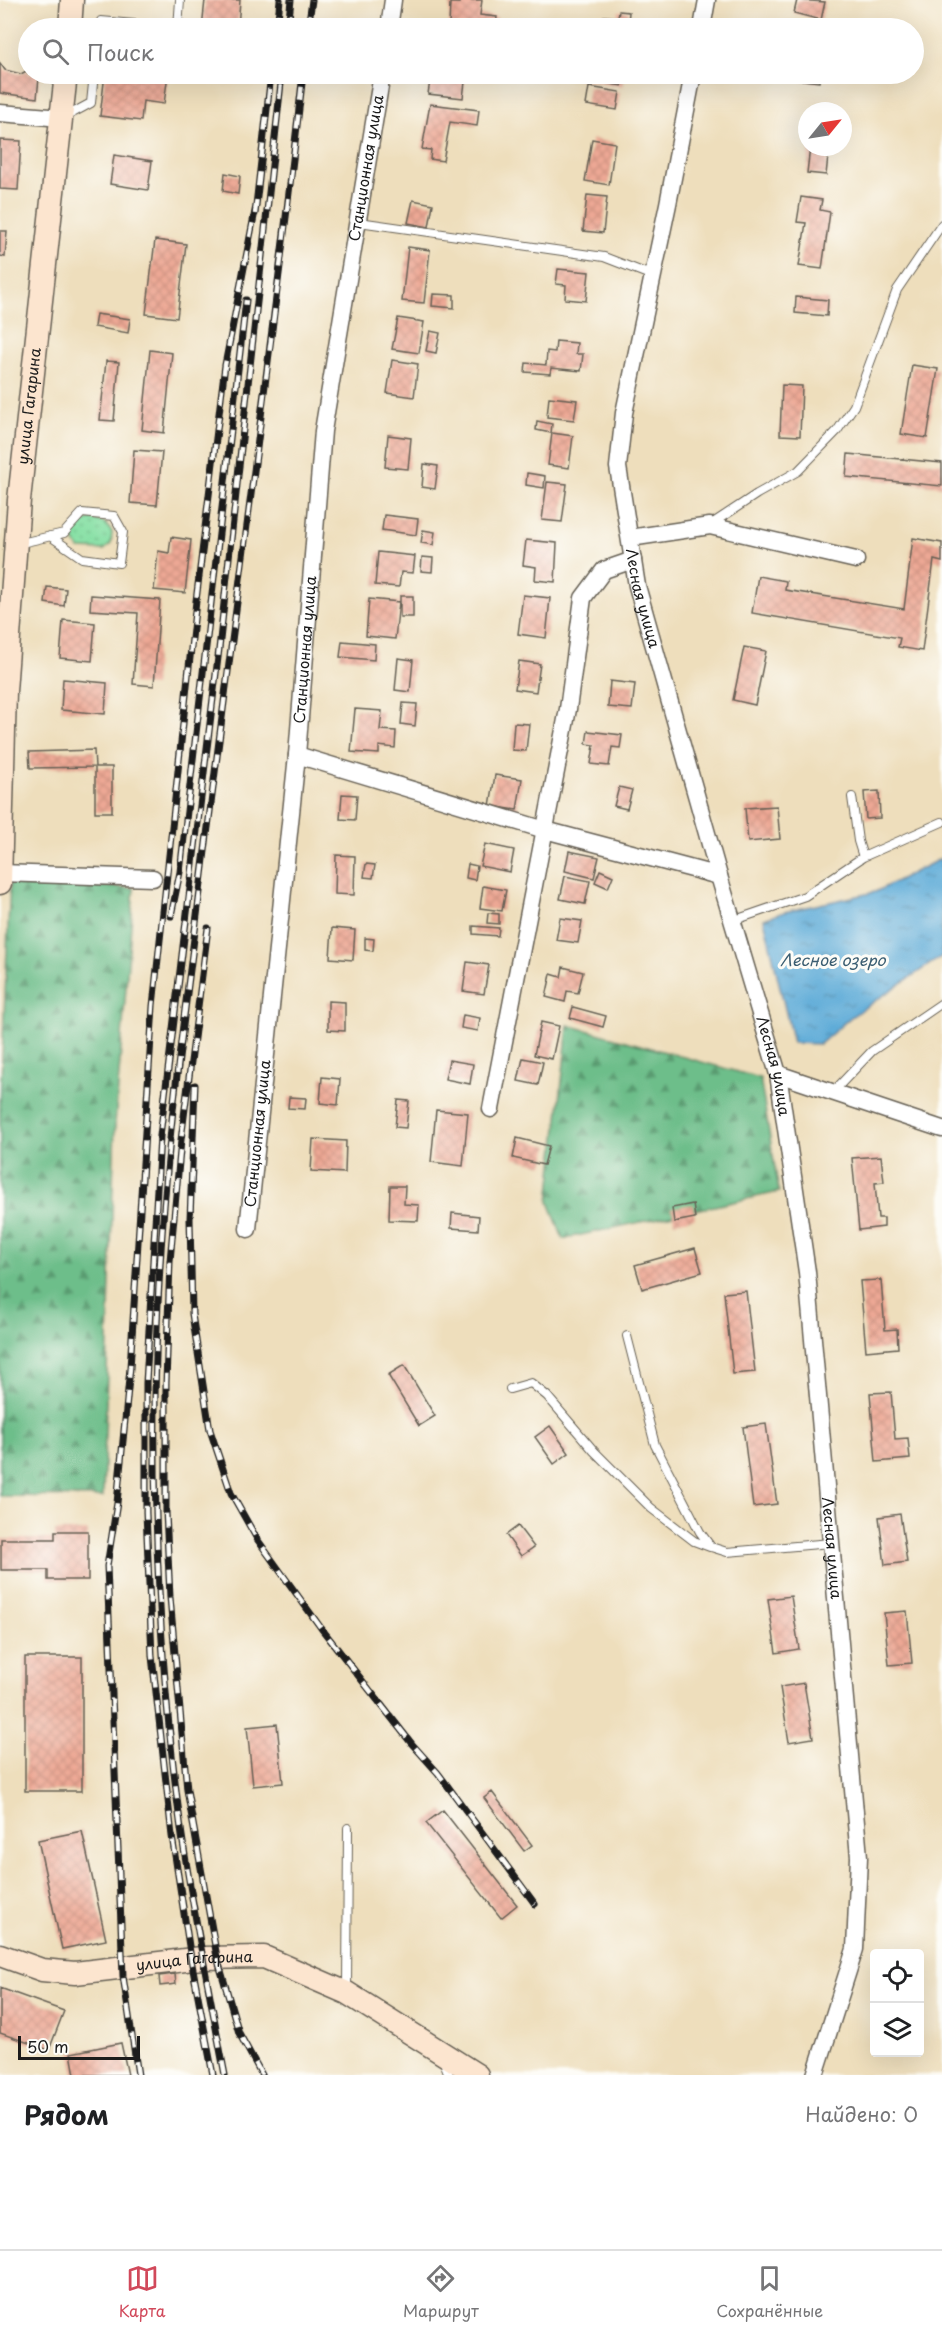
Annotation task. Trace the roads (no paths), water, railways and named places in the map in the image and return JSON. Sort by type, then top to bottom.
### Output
[{"type":"street","points":[[71,18],[72,0]]},
{"type":"street","points":[[390,18],[393,0]]},
{"type":"street","points":[[704,18],[707,0]]},
{"type":"street","name":"улица Гагарина","points":[[0,883],[4,691],[16,544],[65,84]]},
{"type":"street","name":"Станционная улица","points":[[248,1229],[297,755],[323,431],[380,84]]},
{"type":"street","name":"Лесная улица","points":[[691,84],[624,413],[618,467],[637,586],[778,1074],[807,1272],[860,1857],[855,1949],[815,2075]]},
{"type":"street","points":[[0,113],[62,118]]},
{"type":"street","points":[[630,538],[710,526],[856,560]]},
{"type":"street","points":[[491,1109],[568,709],[583,598],[604,570],[633,560]]},
{"type":"street","points":[[297,755],[545,830],[719,876]]},
{"type":"street","points":[[0,873],[153,878]]},
{"type":"street","points":[[778,1074],[942,1129]]},
{"type":"street","name":"улица Гагарина","points":[[0,1955],[42,1970],[75,1973],[202,1958],[264,1957],[347,1993],[477,2075]]},
{"type":"lane","points":[[179,18],[180,0]]},
{"type":"lane","points":[[62,118],[91,103],[93,84]]},
{"type":"lane","points":[[359,222],[604,257],[653,276]]},
{"type":"lane","points":[[710,526],[757,494],[798,471],[837,431],[854,406],[897,290],[942,224]]},
{"type":"lane","points":[[16,544],[50,536],[64,533],[82,513],[114,516],[123,532],[119,563],[82,558],[50,536]]},
{"type":"lane","points":[[852,797],[858,841],[864,857]]},
{"type":"lane","points":[[732,921],[805,896],[864,857],[942,822]]},
{"type":"lane","points":[[833,1093],[872,1051],[942,1003]]},
{"type":"lane","points":[[627,1336],[655,1445],[700,1532],[711,1547]]},
{"type":"lane","points":[[510,1389],[531,1383],[547,1396],[594,1451],[651,1508],[694,1541],[727,1552],[831,1543]]},
{"type":"lane","points":[[347,1993],[348,1828]]},
{"type":"lane","points":[[441,2052],[449,2075]]},
{"type":"water","name":"Лесное озеро","points":[[942,858],[942,956],[851,1017],[820,1044],[793,1043],[764,919],[784,912],[875,892]]},
{"type":"railway","points":[[278,18],[280,0]]},
{"type":"railway","points":[[289,18],[291,0]]},
{"type":"railway","points":[[309,18],[312,0]]},
{"type":"railway","points":[[255,214],[270,84]]},
{"type":"railway","points":[[213,2075],[191,1959],[172,1836],[152,1656],[146,1512],[146,1383],[160,1136],[219,649],[281,84]]},
{"type":"railway","points":[[225,2075],[187,1866],[168,1715],[159,1594],[156,1513],[157,1326],[166,1185],[177,1071],[302,84]]},
{"type":"railway","points":[[138,2075],[123,1976],[107,1566],[117,1503],[130,1368],[153,1006],[196,601],[225,365],[256,206]]},
{"type":"railway","points":[[171,916],[180,872],[246,300]]},
{"type":"railway","points":[[208,928],[181,1140],[170,1261],[166,1384],[166,1512],[170,1597],[187,1790],[217,1957],[239,2033],[262,2075]]},
{"type":"railway","points":[[195,1085],[190,1219],[192,1314],[210,1430],[231,1493],[257,1539],[321,1628],[412,1744],[438,1773],[535,1904]]}]
